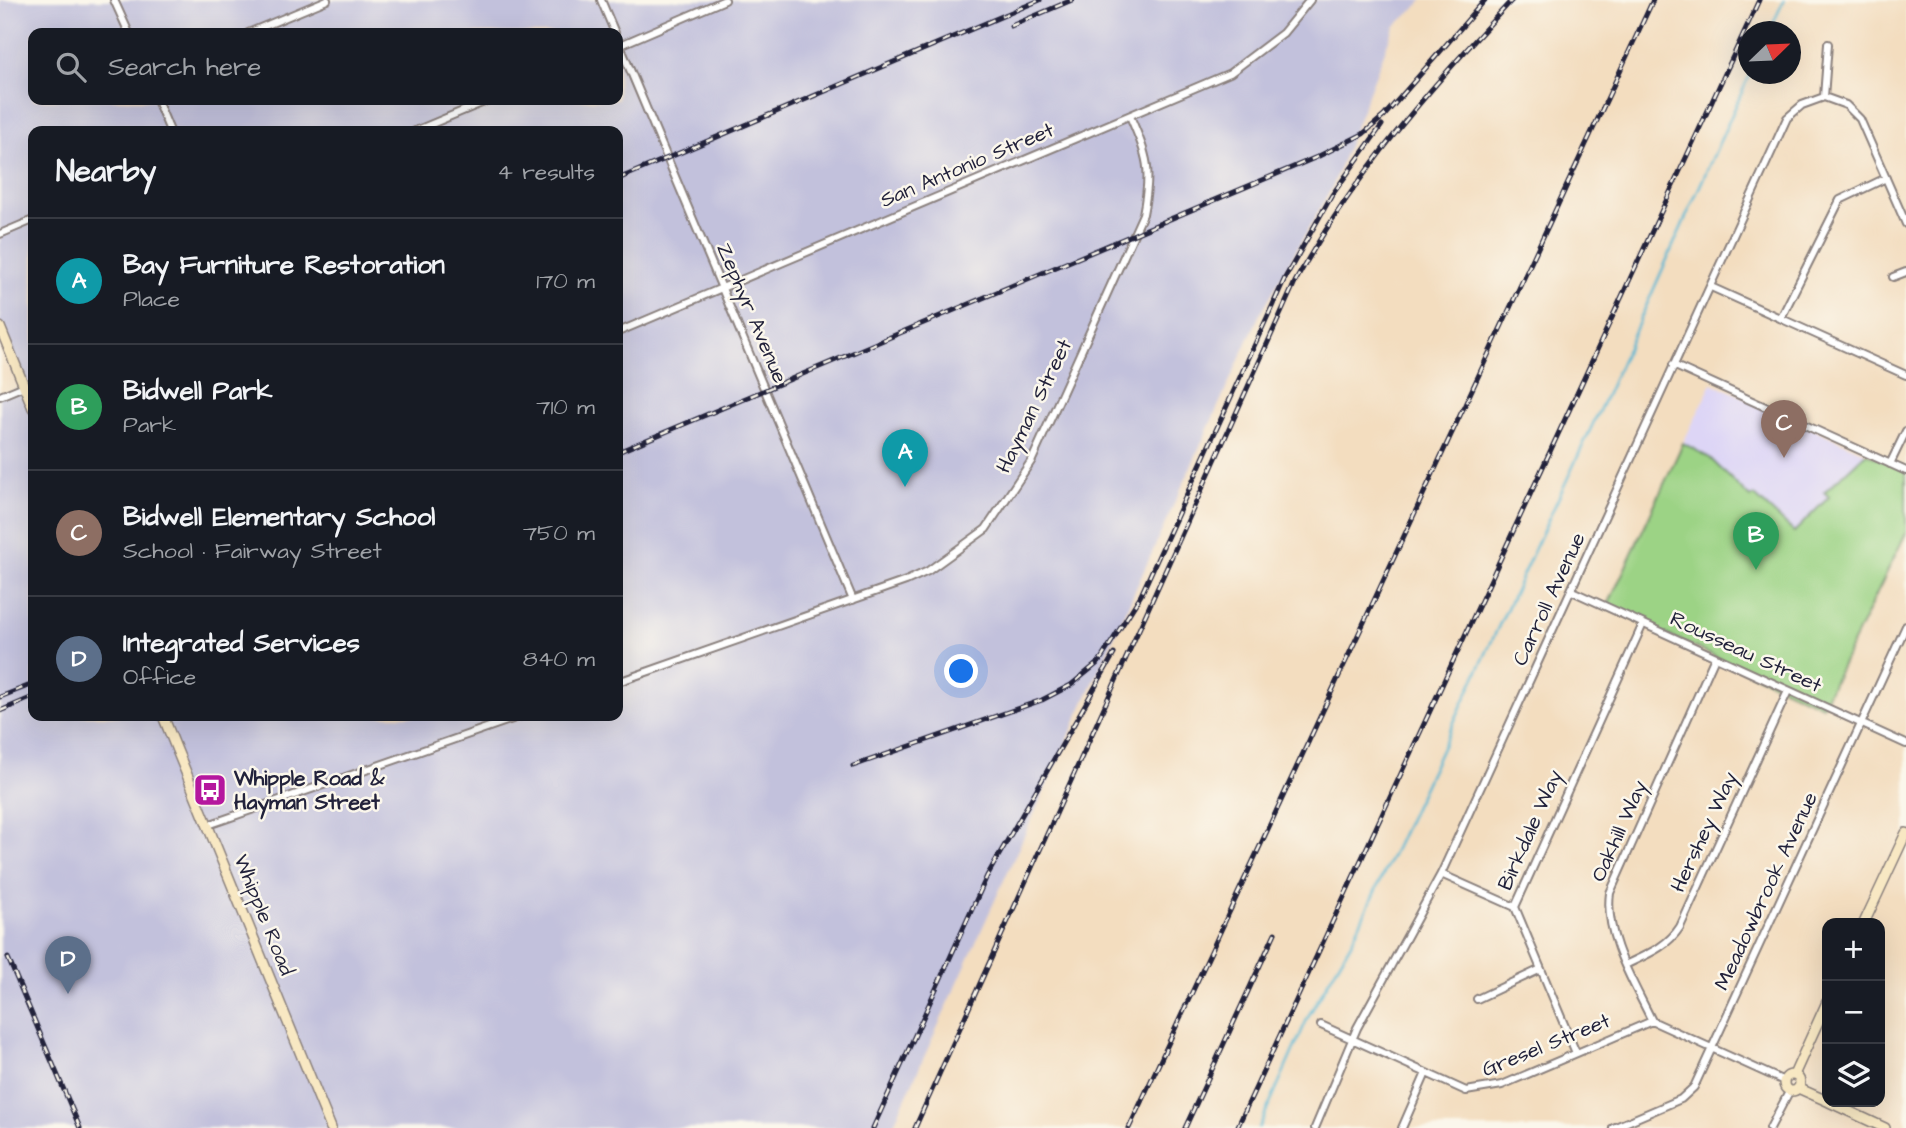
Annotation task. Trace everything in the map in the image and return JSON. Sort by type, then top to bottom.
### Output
[{"type":"main road","points":[[0,327],[28,396]]},
{"type":"main road","name":"Whipple Road","points":[[165,721],[331,1128]]},
{"type":"main road","points":[[1866,918],[1906,833]]},
{"type":"main road","points":[[1822,1013],[1794,1075],[1784,1081],[1794,1089],[1822,1099]]},
{"type":"main road","points":[[1794,1075],[1800,1080],[1794,1089]]},
{"type":"main road","points":[[1841,1107],[1885,1128]]},
{"type":"street","points":[[114,0],[126,28]]},
{"type":"street","points":[[260,28],[327,0]]},
{"type":"street","points":[[601,0],[613,28]]},
{"type":"street","points":[[623,42],[725,0]]},
{"type":"street","name":"San Antonio Street","points":[[623,330],[1230,73],[1283,33],[1310,0]]},
{"type":"street","points":[[1828,44],[1824,97],[1846,105],[1860,118],[1906,225]]},
{"type":"street","name":"Zephyr Avenue","points":[[623,56],[853,600]]},
{"type":"street","name":"Carroll Avenue","points":[[1315,1128],[1354,1039],[1441,874],[1787,118],[1802,105],[1824,97]]},
{"type":"street","points":[[159,105],[168,126]]},
{"type":"street","points":[[427,126],[477,105]]},
{"type":"street","name":"Hayman Street","points":[[623,680],[928,571],[986,529],[1031,460],[1143,214],[1150,177],[1144,149],[1130,116]]},
{"type":"street","points":[[1781,318],[1840,200],[1886,178]]},
{"type":"street","points":[[0,234],[28,222]]},
{"type":"street","points":[[1893,277],[1906,272]]},
{"type":"street","points":[[1711,287],[1906,375]]},
{"type":"street","points":[[1673,365],[1906,471]]},
{"type":"street","points":[[0,396],[24,386]]},
{"type":"street","points":[[1891,464],[1906,431]]},
{"type":"street","name":"Rousseau Street","points":[[1572,591],[1906,744]]},
{"type":"street","name":"Birkdale Way","points":[[1576,1053],[1515,907],[1643,624]]},
{"type":"street","name":"Meadowbrook Avenue","points":[[1613,1128],[1681,1099],[1694,1087],[1906,626]]},
{"type":"street","name":"Oakhill Way","points":[[1652,1021],[1611,928],[1608,911],[1610,893],[1716,657]]},
{"type":"street","name":"Hershey Way","points":[[1627,964],[1665,945],[1680,927],[1788,691]]},
{"type":"street","points":[[208,825],[507,721]]},
{"type":"street","points":[[1441,874],[1515,907]]},
{"type":"street","points":[[1477,999],[1541,969]]},
{"type":"street","points":[[1652,1021],[1784,1081]]},
{"type":"street","name":"Gresel Street","points":[[1321,1025],[1466,1091],[1502,1085],[1652,1021]]},
{"type":"street","points":[[1402,1128],[1426,1073]]},
{"type":"street","points":[[1770,1128],[1794,1089]]},
{"type":"shaded area","points":[[0,0],[1424,0],[1394,27],[1332,187],[1259,316],[892,1128],[0,1128],[0,396],[24,386],[0,327]]},
{"type":"shaded area","points":[[1712,383],[1866,453],[1824,492],[1829,497],[1794,532],[1753,495],[1750,498],[1711,458],[1683,443]]},
{"type":"green space","points":[[1683,443],[1710,458],[1750,498],[1754,495],[1794,532],[1829,497],[1824,492],[1866,453],[1906,471],[1906,533],[1822,706],[1607,607]]},
{"type":"waterway","points":[[1774,21],[1784,0]]},
{"type":"waterway","points":[[1259,1128],[1309,1015],[1352,941],[1605,398],[1746,84]]},
{"type":"railway","points":[[623,177],[1040,0]]},
{"type":"railway","points":[[1011,26],[1072,0]]},
{"type":"railway","points":[[623,450],[1317,157],[1363,134],[1384,116],[1485,0]]},
{"type":"railway","points":[[915,1128],[1295,282],[1342,206],[1394,134],[1512,0]]},
{"type":"railway","points":[[1129,1128],[1653,0]]},
{"type":"railway","points":[[1237,1128],[1759,0]]},
{"type":"railway","points":[[853,766],[1042,700],[1071,685],[1099,662],[1141,595],[1285,278],[1332,195],[1382,125]]},
{"type":"railway","points":[[873,1128],[987,876],[1114,654]]},
{"type":"railway","points":[[0,697],[28,686]]},
{"type":"railway","points":[[0,711],[28,699]]},
{"type":"railway","points":[[1185,1128],[1275,933]]},
{"type":"railway","points":[[8,958],[80,1128]]},
{"type":"place","name":"Bidwell Elementary School","points":[[1784,458]]},
{"type":"place","name":"Bay Furniture Restoration","points":[[905,487]]},
{"type":"place","name":"Bidwell Park","points":[[1756,570]]},
{"type":"place","name":"Whipple Road & Hayman Street","points":[[210,790]]},
{"type":"place","name":"Integrated Services","points":[[68,994]]}]
